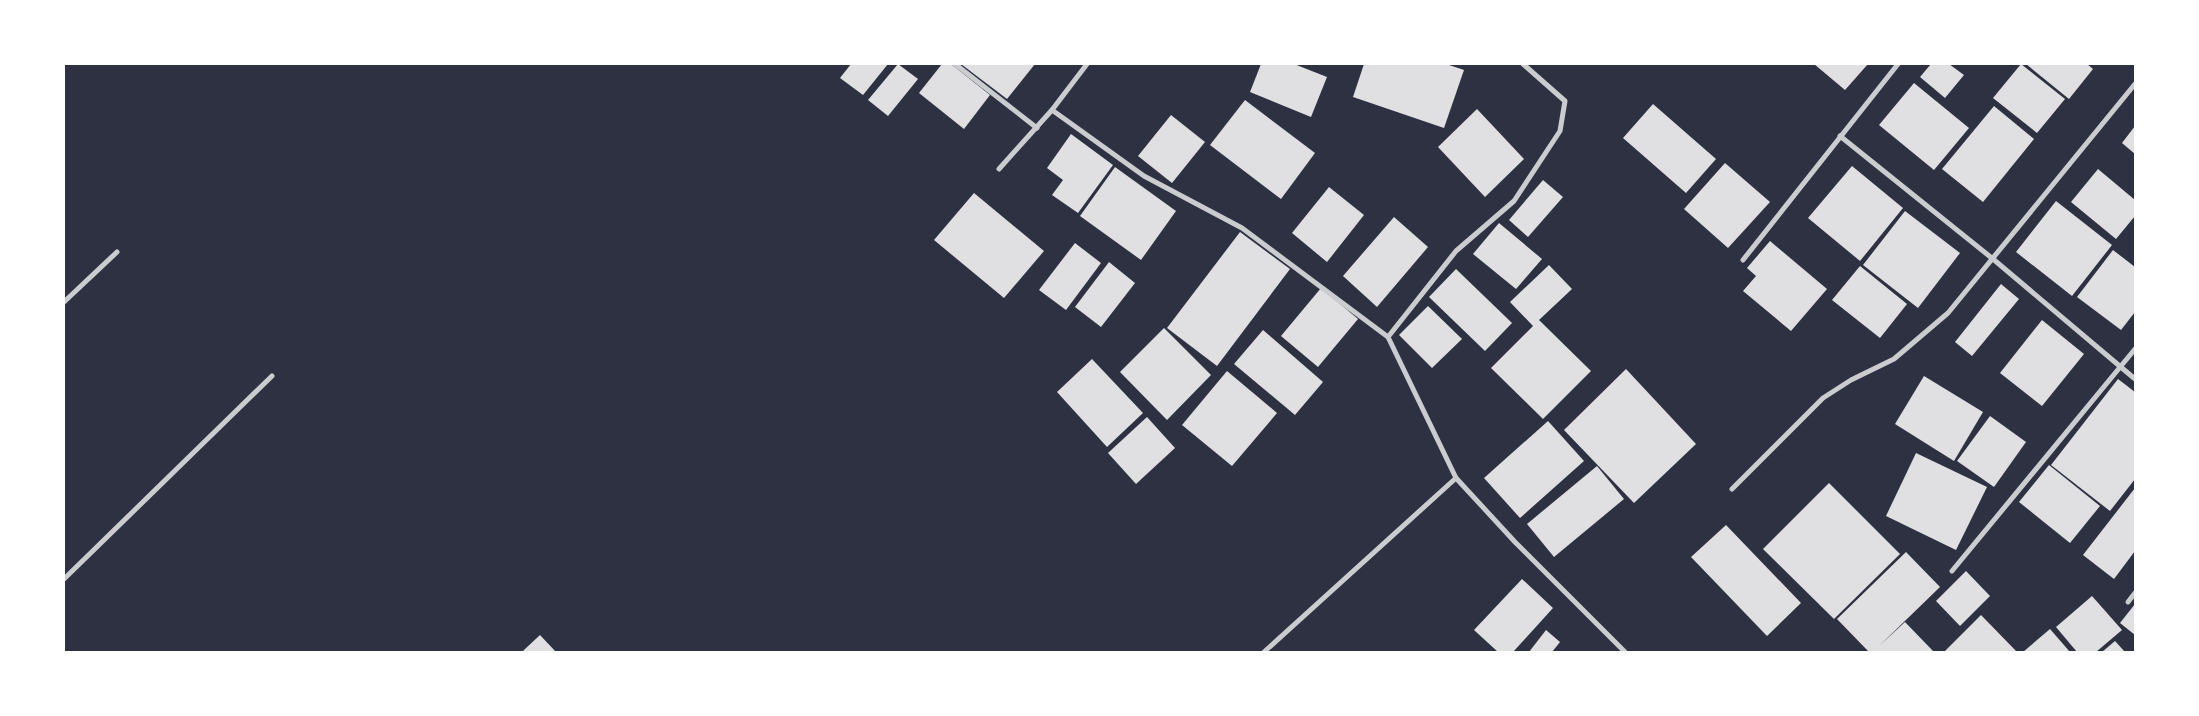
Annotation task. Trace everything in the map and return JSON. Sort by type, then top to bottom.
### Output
[{"type":"street","points":[[955,64],[1037,128]]},
{"type":"street","points":[[999,169],[1037,128],[1087,64]]},
{"type":"street","points":[[1388,337],[1456,251],[1514,201],[1560,131],[1565,101],[1523,64]]},
{"type":"street","points":[[1743,260],[1898,64]]},
{"type":"street","points":[[1732,490],[1823,398],[1851,380],[1894,359],[1948,313],[2135,84]]},
{"type":"street","points":[[1052,110],[1144,176],[1242,228],[1388,337],[1456,478],[1521,548],[1625,652]]},
{"type":"street","points":[[1840,136],[1993,259],[2135,379]]},
{"type":"street","points":[[64,302],[117,252]]},
{"type":"street","points":[[1952,571],[2135,349]]},
{"type":"street","points":[[64,579],[272,376]]},
{"type":"street","points":[[1264,652],[1456,478]]},
{"type":"street","points":[[2128,602],[2135,593]]},
{"type":"building","points":[[851,64],[888,64],[863,95],[840,78]]},
{"type":"building","points":[[898,64],[918,79],[888,116],[868,100]]},
{"type":"building","points":[[942,64],[951,64],[990,95],[964,129],[919,93]]},
{"type":"building","points":[[961,64],[1035,64],[1007,99]]},
{"type":"building","points":[[1261,64],[1294,64],[1327,77],[1311,117],[1250,92]]},
{"type":"building","points":[[1364,64],[1446,64],[1464,70],[1444,128],[1353,97]]},
{"type":"building","points":[[1814,64],[1868,64],[1845,90]]},
{"type":"building","points":[[1931,64],[1949,64],[1964,75],[1945,98],[1920,77]]},
{"type":"building","points":[[2021,64],[2065,99],[2037,133],[1993,98]]},
{"type":"building","points":[[2026,64],[2087,64],[2093,69],[2069,99]]},
{"type":"building","points":[[1914,83],[1969,128],[1934,170],[1879,125]]},
{"type":"building","points":[[1245,100],[1315,153],[1281,199],[1210,145]]},
{"type":"building","points":[[1653,104],[1716,159],[1686,193],[1623,138]]},
{"type":"building","points":[[1994,106],[2034,139],[1983,202],[1942,169]]},
{"type":"building","points":[[1477,109],[1524,159],[1485,197],[1438,147]]},
{"type":"building","points":[[1171,115],[1205,142],[1172,183],[1138,156]]},
{"type":"building","points":[[2135,126],[2135,154],[2122,143]]},
{"type":"building","points":[[1071,134],[1113,165],[1078,213],[1052,195],[1063,180],[1047,168]]},
{"type":"building","points":[[1725,163],[1770,202],[1728,248],[1684,209]]},
{"type":"building","points":[[1852,166],[1903,208],[1860,261],[1808,218]]},
{"type":"building","points":[[1115,167],[1176,211],[1141,260],[1080,216]]},
{"type":"building","points":[[2098,169],[2135,200],[2135,216],[2116,239],[2071,202]]},
{"type":"building","points":[[1543,180],[1563,197],[1528,237],[1509,220]]},
{"type":"building","points":[[1329,187],[1364,215],[1327,262],[1292,233]]},
{"type":"building","points":[[974,193],[1044,251],[1004,298],[934,240]]},
{"type":"building","points":[[2056,201],[2112,245],[2072,296],[2016,252]]},
{"type":"building","points":[[1905,211],[1960,253],[1918,308],[1863,265]]},
{"type":"building","points":[[1394,217],[1428,247],[1377,307],[1343,276]]},
{"type":"building","points":[[1499,223],[1542,259],[1516,289],[1473,254]]},
{"type":"building","points":[[1240,232],[1290,269],[1217,366],[1167,328]]},
{"type":"building","points":[[1770,241],[1827,289],[1791,331],[1743,291],[1756,276],[1747,268]]},
{"type":"building","points":[[1075,243],[1101,263],[1066,310],[1039,290]]},
{"type":"building","points":[[2113,250],[2135,267],[2135,312],[2121,330],[2077,297]]},
{"type":"building","points":[[1109,262],[1135,283],[1101,327],[1075,307]]},
{"type":"building","points":[[1549,265],[1572,289],[1539,320],[1591,371],[1543,419],[1491,368],[1533,326],[1510,302]]},
{"type":"building","points":[[1860,266],[1907,304],[1880,338],[1832,300]]},
{"type":"building","points":[[1456,269],[1512,323],[1485,351],[1429,297]]},
{"type":"building","points":[[2001,284],[2019,299],[1972,356],[1955,342]]},
{"type":"building","points":[[1321,288],[1358,319],[1318,367],[1281,336]]},
{"type":"building","points":[[1428,306],[1462,339],[1432,368],[1399,335]]},
{"type":"building","points":[[2042,320],[2084,354],[2042,406],[2000,373]]},
{"type":"building","points":[[1164,328],[1211,375],[1167,420],[1120,372]]},
{"type":"building","points":[[1263,330],[1323,382],[1295,415],[1234,364]]},
{"type":"building","points":[[1092,359],[1143,413],[1107,447],[1057,392]]},
{"type":"building","points":[[1626,369],[1696,444],[1634,503],[1564,430]]},
{"type":"building","points":[[1227,371],[1277,413],[1232,466],[1182,425]]},
{"type":"building","points":[[1924,376],[1983,412],[1954,461],[1895,424]]},
{"type":"building","points":[[2118,379],[2135,392],[2135,479],[2110,511],[2051,465]]},
{"type":"building","points":[[1990,416],[2026,442],[1994,487],[1957,461]]},
{"type":"building","points":[[1147,417],[1175,448],[1136,484],[1108,453]]},
{"type":"building","points":[[1548,421],[1584,461],[1520,518],[1484,478]]},
{"type":"building","points":[[1916,453],[1987,487],[1956,550],[1886,516]]},
{"type":"building","points":[[2049,465],[2100,506],[2070,543],[2019,502]]},
{"type":"building","points":[[1597,466],[1624,499],[1554,557],[1527,524]]},
{"type":"building","points":[[1829,483],[1900,554],[1834,619],[1763,549]]},
{"type":"building","points":[[2135,488],[2135,551],[2114,579],[2083,555]]},
{"type":"building","points":[[1726,525],[1801,603],[1767,636],[1691,557]]},
{"type":"building","points":[[1906,552],[1940,587],[1878,647],[1905,622],[1934,652],[1869,652],[1837,619]]},
{"type":"building","points":[[1966,571],[1990,596],[1960,626],[1936,601]]},
{"type":"building","points":[[1522,579],[1553,608],[1513,652],[1498,652],[1474,630]]},
{"type":"building","points":[[2092,596],[2122,630],[2096,652],[2077,652],[2056,627]]},
{"type":"building","points":[[2135,604],[2135,635],[2120,623]]},
{"type":"building","points":[[1981,615],[2017,652],[1944,652]]},
{"type":"building","points":[[2050,629],[2070,652],[2023,652]]},
{"type":"building","points":[[1546,630],[1560,642],[1552,652],[1529,652]]},
{"type":"building","points":[[540,635],[556,652],[522,652],[525,649]]},
{"type":"building","points":[[2115,641],[2125,652],[2102,652]]}]
